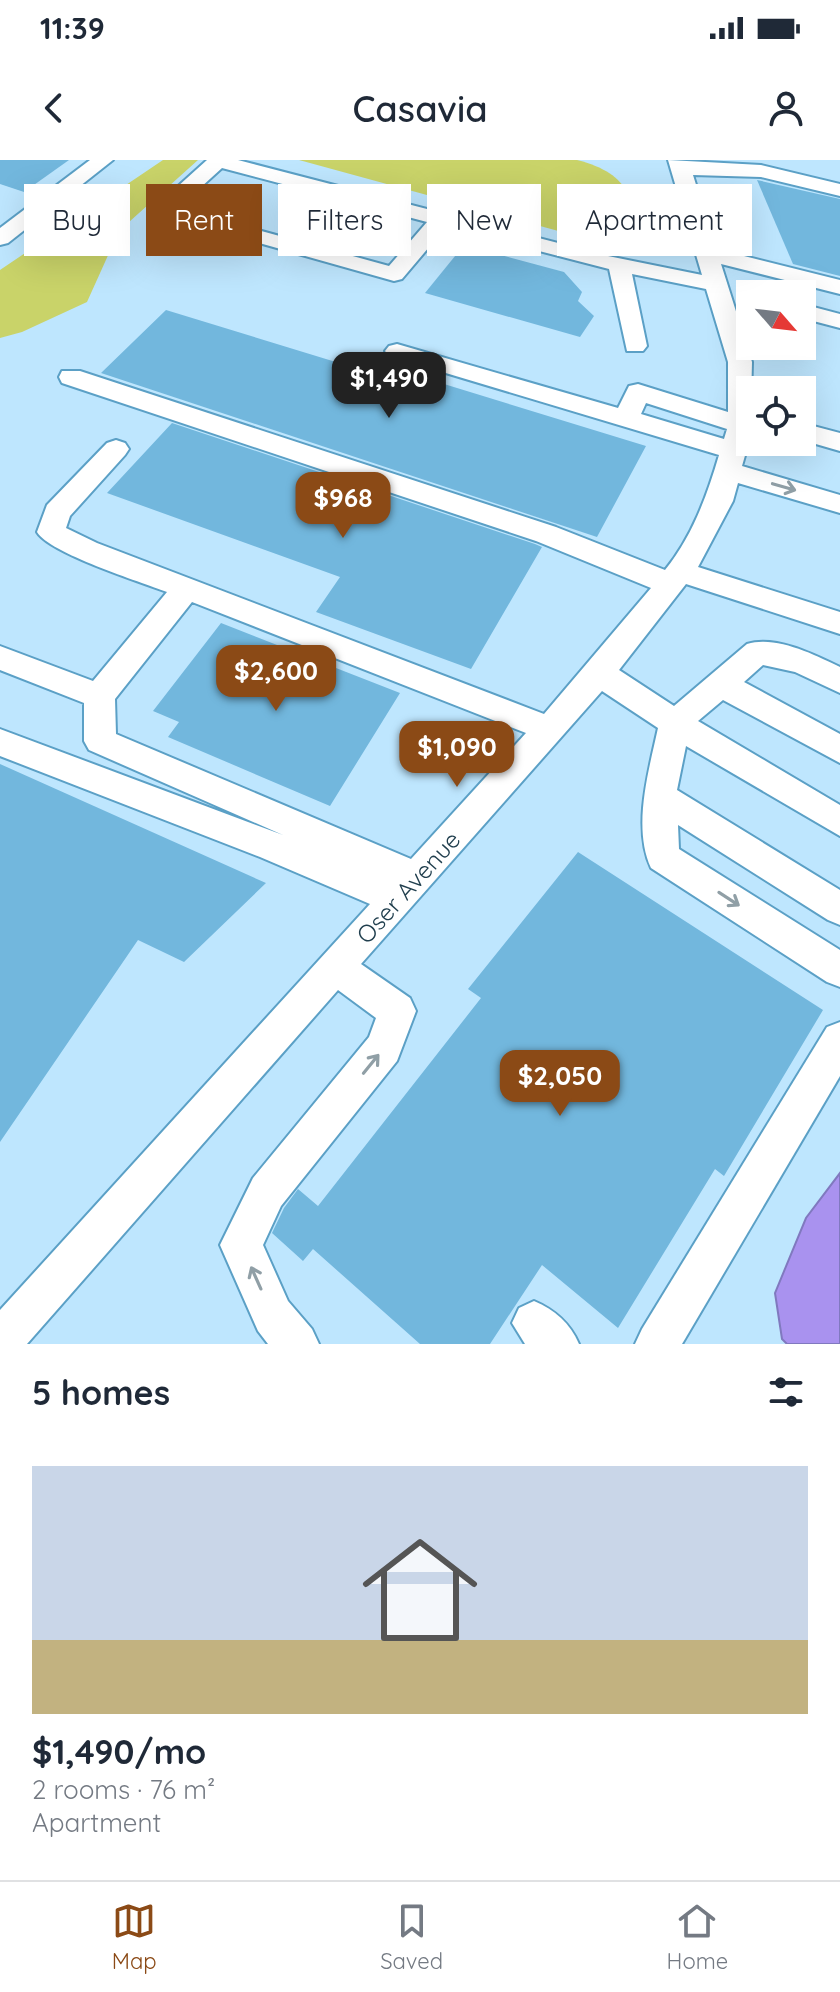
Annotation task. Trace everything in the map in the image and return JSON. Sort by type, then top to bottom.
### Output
[{"type":"street","points":[[2,234],[103,160]]},
{"type":"street","points":[[218,161],[441,219],[394,274],[163,210],[218,161]]},
{"type":"street","points":[[679,164],[749,170],[840,190]]},
{"type":"street","name":"Oser Avenue","points":[[679,164],[724,282],[740,362],[740,376]]},
{"type":"street","points":[[541,244],[619,264],[724,282],[840,287]]},
{"type":"street","points":[[619,264],[635,346]]},
{"type":"street","points":[[816,315],[840,321]]},
{"type":"street","points":[[397,351],[626,419],[638,392],[736,434]]},
{"type":"street","points":[[71,377],[675,578],[840,623]]},
{"type":"street","points":[[816,435],[840,442]]},
{"type":"street","name":"Oser Avenue","points":[[0,1342],[599,673],[675,578],[719,501],[736,442]]},
{"type":"street","points":[[116,449],[57,512],[51,532],[87,550],[549,729]]},
{"type":"street","points":[[769,456],[840,504]]},
{"type":"street","points":[[186,589],[99,696],[100,741],[406,888]]},
{"type":"street","points":[[840,681],[802,662],[758,652],[675,723],[659,796],[663,857],[840,970]]},
{"type":"street","points":[[0,658],[99,696]]},
{"type":"street","points":[[599,673],[675,723],[840,822]]},
{"type":"street","points":[[721,684],[840,750]]},
{"type":"street","points":[[0,742],[272,846],[406,888]]},
{"type":"street","points":[[659,796],[840,909]]},
{"type":"street","points":[[297,1344],[273,1316],[241,1245],[267,1192],[384,1048],[397,1011],[336,967]]},
{"type":"street","points":[[657,1344],[840,1040]]},
{"type":"green space","points":[[163,160],[198,160],[171,184],[146,184],[146,207],[130,221],[130,184],[127,184]]},
{"type":"green space","points":[[299,160],[577,160],[609,173],[621,184],[557,184],[557,231],[541,226],[541,184],[427,184],[427,195],[411,191],[411,184],[387,184]]},
{"type":"green space","points":[[24,254],[108,256],[87,302],[22,332],[0,338],[0,270]]},
{"type":"shaded area","points":[[840,1173],[840,1344],[787,1344],[782,1339],[775,1293],[806,1218]]},
{"type":"building","points":[[0,160],[69,160],[35,184],[24,184],[24,192],[0,184]]},
{"type":"building","points":[[757,180],[840,199],[840,276],[793,264]]},
{"type":"building","points":[[455,256],[505,256],[564,272],[582,292],[578,301],[594,316],[580,337],[425,293]]},
{"type":"building","points":[[166,310],[375,374],[382,365],[646,446],[597,537],[101,373]]},
{"type":"building","points":[[172,423],[542,547],[471,669],[316,612],[340,577],[107,493]]},
{"type":"building","points":[[221,623],[400,693],[330,806],[168,737],[179,722],[153,711]]},
{"type":"building","points":[[0,764],[266,883],[184,962],[138,940],[0,1142]]},
{"type":"building","points":[[578,852],[823,1010],[724,1176],[715,1169],[618,1328],[542,1265],[490,1344],[420,1344],[313,1249],[303,1261],[272,1233],[298,1189],[318,1206],[481,998],[468,989]]}]
